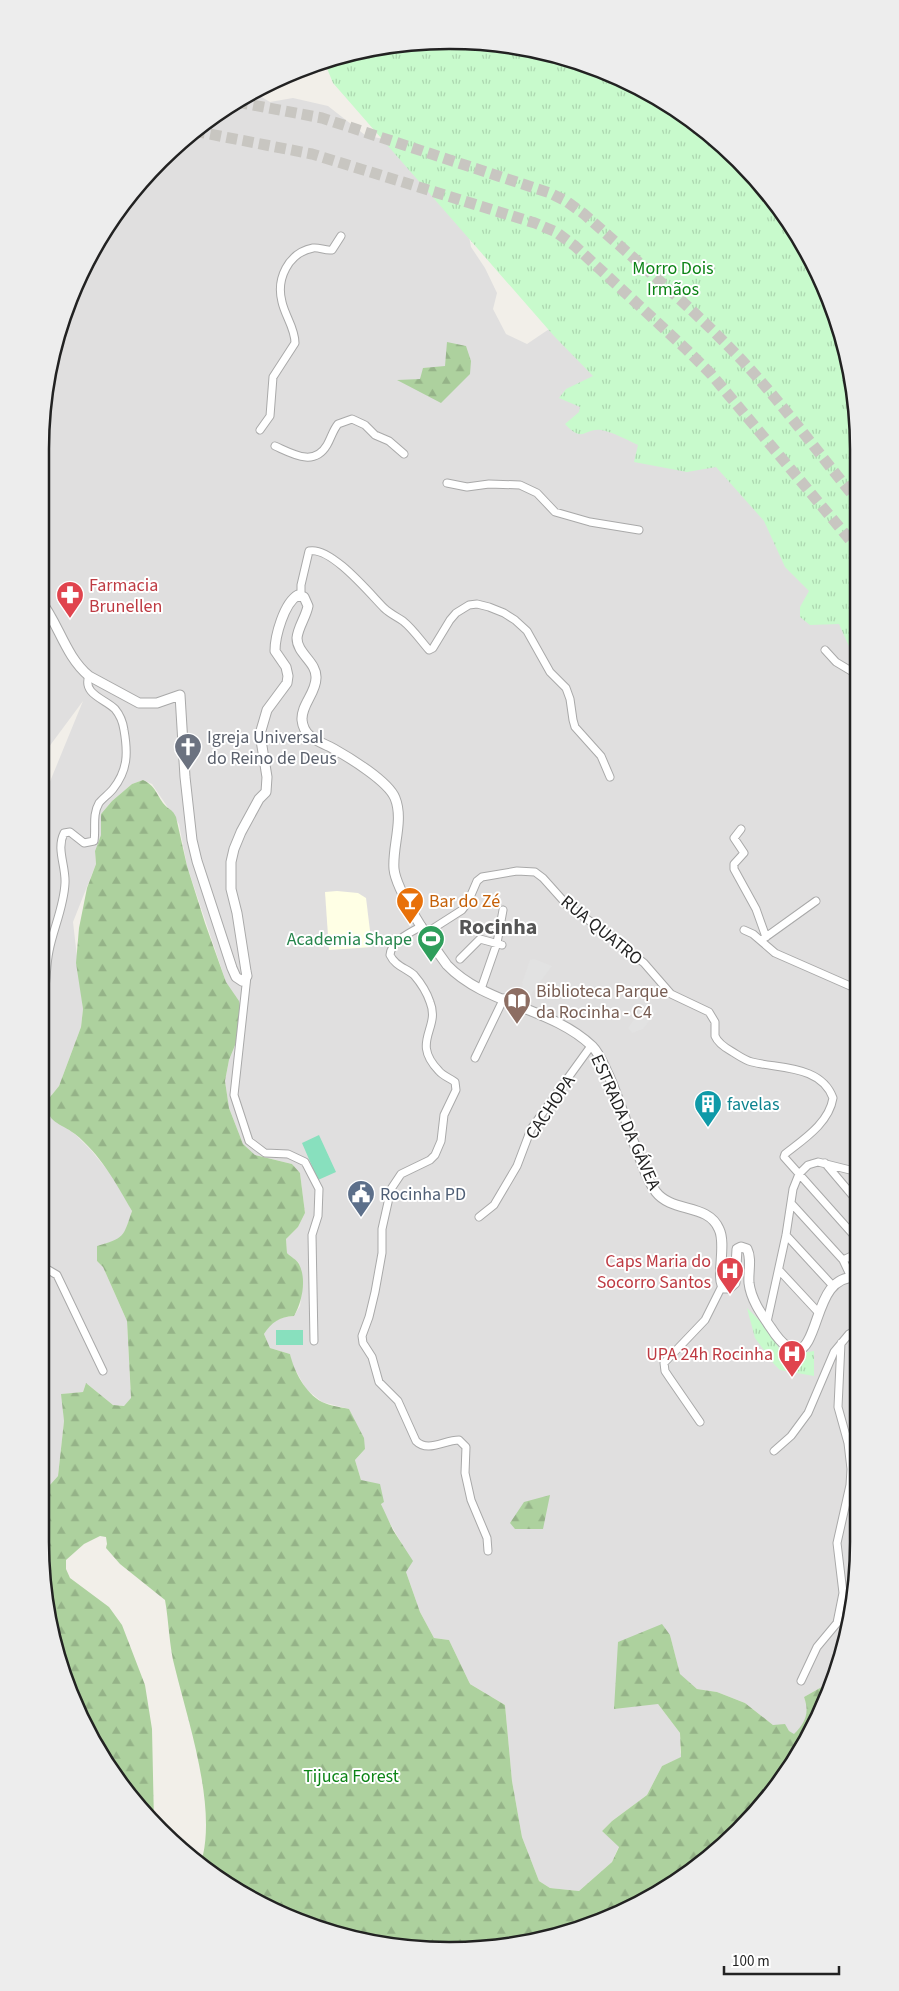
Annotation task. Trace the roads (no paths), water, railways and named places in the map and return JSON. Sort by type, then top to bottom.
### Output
[{"type":"street","points":[[260,430],[270,416],[273,377],[295,343],[292,326],[281,296],[285,266],[297,255],[311,248],[332,250],[341,236]]},
{"type":"street","points":[[275,446],[300,456],[313,457],[323,450],[338,424],[352,419],[362,423],[375,435],[389,441],[404,454]]},
{"type":"street","points":[[447,483],[467,487],[489,484],[520,485],[537,493],[555,512],[590,522],[639,530]]},
{"type":"street","points":[[314,1341],[312,1235],[318,1216],[319,1189],[305,1162],[288,1154],[265,1153],[249,1141],[234,1096],[246,976],[237,913],[231,889],[231,862],[234,849],[258,799],[266,792],[267,778],[260,734],[267,710],[287,683],[286,667],[276,654],[275,644],[286,609],[294,597],[301,594],[301,585],[310,551],[320,552],[333,559],[352,575],[386,610],[404,622],[429,650],[433,648],[456,613],[469,605],[477,604],[489,607],[515,620],[527,631],[550,672],[566,688],[575,727],[601,756],[610,777]]},
{"type":"street","name":"ESTRADA DA GÁVEA","points":[[301,594],[308,606],[299,631],[298,643],[314,667],[317,675],[316,684],[302,716],[304,729],[314,740],[333,748],[377,778],[392,791],[397,803],[398,812],[394,863],[395,876],[401,891],[424,930],[447,965],[456,975],[481,989],[533,1010],[592,1046],[605,1066],[637,1152],[656,1193],[669,1202],[708,1216],[719,1228],[722,1244],[720,1276],[722,1286]]},
{"type":"street","points":[[49,614],[70,655],[89,676],[139,703],[157,703],[180,695],[186,792],[196,861],[232,968],[238,980],[242,981],[246,976]]},
{"type":"street","points":[[825,650],[836,662],[850,670]]},
{"type":"street","points":[[49,951],[64,890],[65,872],[60,849],[61,839],[64,833],[70,832],[84,844],[94,841],[94,820],[99,803],[113,788],[123,773],[127,761],[125,734],[121,718],[110,704],[88,689],[89,676]]},
{"type":"street","points":[[741,829],[734,838],[744,853],[734,864],[734,869],[756,910],[764,939],[769,948],[850,985]]},
{"type":"street","name":"RUA QUATRO","points":[[424,930],[462,910],[477,881],[482,877],[525,870],[539,874],[569,907],[597,926],[644,963],[671,994],[702,1008],[712,1015],[715,1022],[714,1036],[724,1046],[752,1062],[800,1071],[815,1077],[825,1086],[833,1098],[828,1114],[810,1135],[785,1154],[784,1157],[799,1174]]},
{"type":"street","points":[[764,939],[816,901]]},
{"type":"street","points":[[481,989],[499,944],[503,910]]},
{"type":"street","points":[[424,930],[409,933],[392,949],[390,955],[395,963],[414,976],[429,999],[433,1013],[426,1039],[426,1050],[431,1062],[442,1074],[455,1082],[456,1088],[444,1115],[441,1141],[435,1154],[430,1160],[401,1174],[390,1189],[382,1229],[379,1274],[362,1340],[372,1357],[379,1382],[398,1401],[416,1441],[421,1446],[427,1447],[459,1440],[466,1447],[466,1473],[471,1500],[487,1538],[488,1551]]},
{"type":"street","points":[[744,930],[764,939]]},
{"type":"street","points":[[460,959],[480,939],[499,944]]},
{"type":"street","points":[[475,1058],[504,998]]},
{"type":"street","name":"CACHOPA","points":[[478,1217],[497,1200],[517,1166],[531,1129],[592,1046]]},
{"type":"street","points":[[767,1322],[786,1235],[793,1189],[799,1174],[808,1165],[818,1162],[825,1162],[850,1170]]},
{"type":"street","points":[[825,1162],[850,1192]]},
{"type":"street","points":[[799,1174],[850,1231]]},
{"type":"street","points":[[791,1203],[850,1270]]},
{"type":"street","points":[[786,1235],[833,1286]]},
{"type":"street","points":[[700,1422],[665,1371],[664,1363],[705,1320],[722,1286],[726,1289],[734,1285],[736,1280],[736,1252],[738,1248],[746,1248],[749,1252],[750,1290],[756,1304],[785,1346],[798,1350],[807,1343],[818,1312],[833,1286],[850,1279]]},
{"type":"street","points":[[843,1260],[850,1257]]},
{"type":"street","points":[[779,1270],[818,1312]]},
{"type":"street","points":[[49,1271],[56,1275],[103,1371]]},
{"type":"street","points":[[774,1451],[791,1436],[808,1413],[834,1352],[850,1333]]},
{"type":"street","points":[[842,1343],[838,1407],[848,1443],[850,1460]]},
{"type":"street","points":[[801,1681],[817,1646],[837,1623],[843,1593],[837,1543],[850,1485]]},
{"type":"tunnel","points":[[246,104],[322,118],[550,193],[566,201],[584,214],[660,281],[732,350],[780,404],[850,492]]},
{"type":"tunnel","points":[[205,133],[312,154],[535,223],[556,232],[575,246],[711,374],[850,540]]},
{"type":"place","name":"Farmacia Brunellen","points":[[70,619]]},
{"type":"place","name":"Igreja Universal do Reino de Deus","points":[[188,771]]},
{"type":"place","name":"Bar do Zé","points":[[410,925]]},
{"type":"place","name":"Academia Shape","points":[[431,963]]},
{"type":"place","name":"Biblioteca Parque da Rocinha - C4","points":[[517,1025]]},
{"type":"place","name":"favelas","points":[[708,1128]]},
{"type":"place","name":"Rocinha PD","points":[[361,1218]]},
{"type":"place","name":"Caps Maria do Socorro Santos","points":[[730,1295]]},
{"type":"place","name":"UPA 24h Rocinha","points":[[792,1378]]},
{"type":"district","name":"Rocinha","points":[[498,926]]},
{"type":"park label","name":"Morro Dois Irmãos","points":[[673,278]]},
{"type":"park label","name":"Tijuca Forest","points":[[351,1776]]}]
